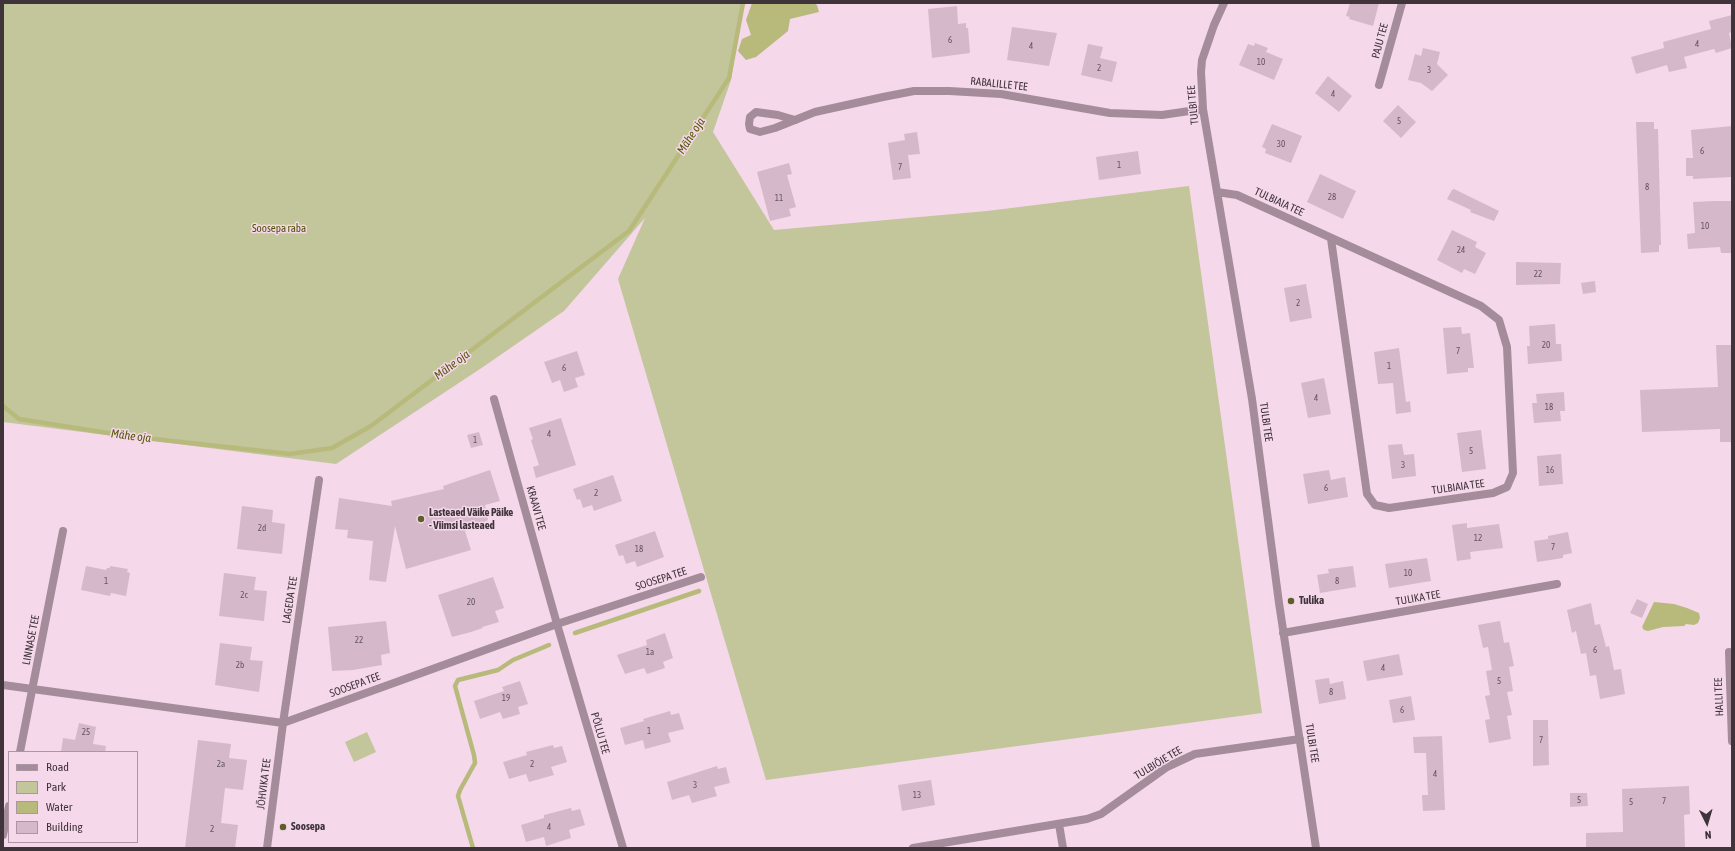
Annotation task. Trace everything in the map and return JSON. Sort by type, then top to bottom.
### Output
[{"type":"street","name":"TULBI TEE","points":[[1224,3],[1214,25],[1202,60],[1201,72],[1203,109],[1252,399],[1283,633],[1316,848]]},
{"type":"street","name":"PAJU TEE","points":[[1379,85],[1402,3]]},
{"type":"street","name":"RABALILLE TEE","points":[[795,120],[778,115],[756,112],[750,117],[749,124],[750,129],[760,132],[775,128],[795,120],[815,112],[868,100],[921,91],[1001,94],[1110,113],[1162,115],[1203,109]]},
{"type":"street","name":"TULBIAIA TEE","points":[[1217,192],[1237,195],[1481,306],[1499,320],[1506,347],[1513,473],[1507,487],[1493,493],[1389,508],[1374,505],[1367,494],[1331,238]]},
{"type":"street","name":"KRAAVI TEE","points":[[494,399],[557,624]]},
{"type":"street","name":"LAGEDA TEE","points":[[283,723],[319,480]]},
{"type":"street","name":"LINNASE TEE","points":[[20,751],[63,531]]},
{"type":"street","name":"SOOSEPA TEE","points":[[3,685],[283,723],[557,624],[701,577]]},
{"type":"street","name":"TULIKA TEE","points":[[1283,633],[1557,584]]},
{"type":"street","name":"PÕLLU TEE","points":[[557,624],[623,848]]},
{"type":"street","name":"HALLI TEE","points":[[1729,652],[1732,741]]},
{"type":"street","name":"JÕHVIKA TEE","points":[[266,848],[283,723]]},
{"type":"street","name":"TULBIÕIE TEE","points":[[913,848],[1087,819],[1100,814],[1167,767],[1195,754],[1300,739]]},
{"type":"street","points":[[3,835],[8,811]]},
{"type":"street","points":[[1059,824],[1063,848]]},
{"type":"green space","name":"Soosepa raba","points":[[3,3],[743,3],[731,80],[713,132],[774,230],[987,211],[1189,186],[1262,713],[766,780],[618,279],[645,218],[564,311],[483,367],[336,464],[3,422]]},
{"type":"green space","points":[[367,732],[376,752],[354,762],[345,742]]},
{"type":"water","points":[[752,3],[814,3],[817,5],[819,12],[790,19],[788,31],[756,57],[746,60],[738,51],[742,39],[751,35],[746,20]]},
{"type":"water","points":[[1654,602],[1674,604],[1699,613],[1700,618],[1698,623],[1694,625],[1686,624],[1684,626],[1663,627],[1648,631],[1644,630],[1642,627]]},
{"type":"building","points":[[1350,3],[1379,3],[1373,26],[1349,19],[1350,17],[1346,16]]},
{"type":"building","points":[[957,6],[958,24],[966,23],[966,28],[968,28],[970,53],[932,58],[928,9]]},
{"type":"building","points":[[1732,15],[1732,32],[1729,33],[1732,48],[1716,53],[1714,49],[1684,57],[1687,68],[1669,72],[1667,65],[1636,74],[1631,57],[1664,48],[1663,42],[1711,29],[1709,21]]},
{"type":"building","points":[[1012,27],[1057,33],[1049,66],[1007,60]]},
{"type":"building","points":[[1255,43],[1268,48],[1266,52],[1283,59],[1274,80],[1239,65],[1248,44],[1254,46]]},
{"type":"building","points":[[1088,44],[1103,47],[1100,58],[1117,62],[1112,82],[1081,75]]},
{"type":"building","points":[[1423,48],[1440,52],[1437,64],[1448,75],[1432,91],[1421,83],[1408,80],[1415,54],[1421,56]]},
{"type":"building","points":[[1328,76],[1352,96],[1339,112],[1315,93]]},
{"type":"building","points":[[1398,105],[1416,122],[1401,138],[1383,121]]},
{"type":"building","points":[[1636,122],[1654,122],[1654,129],[1658,129],[1661,245],[1659,245],[1659,252],[1641,253]]},
{"type":"building","points":[[1272,124],[1302,136],[1291,163],[1265,153],[1266,149],[1262,147]]},
{"type":"building","points":[[1732,126],[1732,177],[1693,179],[1693,176],[1686,176],[1686,158],[1693,158],[1691,130]]},
{"type":"building","points":[[917,132],[920,154],[908,155],[911,178],[893,180],[888,143],[905,140],[904,134]]},
{"type":"building","points":[[1138,151],[1141,174],[1099,180],[1096,157]]},
{"type":"building","points":[[789,163],[792,174],[787,175],[796,207],[789,209],[791,216],[770,221],[757,172]]},
{"type":"building","points":[[1320,174],[1356,191],[1343,219],[1307,202]]},
{"type":"building","points":[[1454,189],[1499,211],[1494,221],[1470,212],[1471,210],[1447,199]]},
{"type":"building","points":[[1732,201],[1732,253],[1721,253],[1720,247],[1688,249],[1687,234],[1695,233],[1693,202]]},
{"type":"building","points":[[1452,230],[1477,242],[1475,247],[1486,253],[1475,274],[1464,269],[1462,273],[1437,260]]},
{"type":"building","points":[[1516,262],[1561,263],[1560,284],[1516,285]]},
{"type":"building","points":[[1595,281],[1596,292],[1583,294],[1581,283]]},
{"type":"building","points":[[1306,284],[1312,318],[1290,322],[1284,288]]},
{"type":"building","points":[[1555,324],[1556,344],[1561,344],[1562,361],[1528,364],[1527,346],[1530,346],[1529,326]]},
{"type":"building","points":[[1461,327],[1462,334],[1470,333],[1474,368],[1468,368],[1468,372],[1447,374],[1443,328]]},
{"type":"building","points":[[1716,345],[1732,345],[1732,442],[1720,442],[1720,429],[1642,432],[1640,390],[1718,387]]},
{"type":"building","points":[[1399,348],[1406,402],[1410,401],[1411,412],[1396,414],[1393,383],[1378,384],[1374,352]]},
{"type":"building","points":[[577,351],[585,375],[575,378],[578,387],[564,392],[560,380],[552,383],[544,362]]},
{"type":"building","points":[[1324,378],[1331,414],[1308,418],[1301,383]]},
{"type":"building","points":[[1564,392],[1565,411],[1560,411],[1561,421],[1534,423],[1532,403],[1537,403],[1536,394]]},
{"type":"building","points":[[561,418],[576,465],[536,478],[533,467],[539,465],[531,440],[533,439],[529,428]]},
{"type":"building","points":[[1481,430],[1486,469],[1462,472],[1457,433]]},
{"type":"building","points":[[479,432],[483,445],[471,448],[467,435]]},
{"type":"building","points":[[1402,444],[1404,455],[1414,454],[1416,476],[1392,479],[1388,445]]},
{"type":"building","points":[[1561,454],[1563,484],[1539,486],[1537,456]]},
{"type":"building","points":[[490,470],[500,501],[485,505],[488,520],[465,531],[471,550],[406,569],[395,526],[386,582],[369,580],[373,541],[347,538],[348,530],[335,529],[339,498],[392,506],[391,501],[444,489],[443,486]]},
{"type":"building","points":[[1329,470],[1331,480],[1345,477],[1348,497],[1308,504],[1303,474]]},
{"type":"building","points":[[613,475],[622,501],[594,511],[592,505],[583,508],[580,499],[577,500],[573,489]]},
{"type":"building","points":[[242,506],[273,510],[272,522],[285,524],[282,554],[237,549]]},
{"type":"building","points":[[1467,523],[1467,528],[1499,524],[1503,548],[1470,552],[1471,559],[1457,561],[1452,525]]},
{"type":"building","points":[[655,531],[664,557],[637,567],[635,561],[626,564],[623,555],[619,556],[615,545]]},
{"type":"building","points":[[1568,532],[1572,553],[1563,555],[1563,558],[1537,562],[1534,541],[1548,539],[1548,536]]},
{"type":"building","points":[[1427,558],[1431,581],[1389,588],[1385,564]]},
{"type":"building","points":[[86,566],[106,570],[107,568],[110,568],[110,566],[128,569],[127,572],[130,573],[126,596],[111,593],[110,596],[81,590]]},
{"type":"building","points":[[1353,566],[1356,587],[1320,593],[1317,575],[1329,573],[1328,569]]},
{"type":"building","points":[[224,573],[256,577],[254,590],[267,591],[264,621],[219,616]]},
{"type":"building","points":[[493,577],[504,608],[495,611],[499,622],[452,637],[438,595]]},
{"type":"building","points":[[1637,599],[1648,604],[1642,618],[1630,613]]},
{"type":"building","points":[[1591,603],[1595,625],[1600,624],[1606,647],[1609,646],[1614,670],[1621,669],[1625,694],[1600,699],[1596,675],[1590,676],[1586,653],[1581,654],[1576,631],[1572,633],[1567,610]]},
{"type":"building","points":[[386,621],[390,653],[381,655],[382,665],[353,670],[332,671],[328,627]]},
{"type":"building","points":[[1500,621],[1504,643],[1509,642],[1514,666],[1509,667],[1513,691],[1507,692],[1512,715],[1507,716],[1511,739],[1489,743],[1485,720],[1490,719],[1485,696],[1490,695],[1486,671],[1492,670],[1488,647],[1483,648],[1478,625]]},
{"type":"building","points":[[665,633],[673,658],[663,662],[665,668],[647,674],[644,668],[625,674],[617,655],[647,645],[646,640]]},
{"type":"building","points":[[220,643],[252,647],[250,660],[263,661],[259,692],[215,685]]},
{"type":"building","points":[[1399,654],[1403,675],[1367,681],[1363,661]]},
{"type":"building","points":[[1329,678],[1330,684],[1343,681],[1346,699],[1319,704],[1315,680]]},
{"type":"building","points":[[520,681],[528,704],[518,707],[520,714],[503,719],[500,712],[480,719],[474,701],[504,691],[502,687]]},
{"type":"building","points":[[1411,696],[1415,720],[1393,723],[1389,700]]},
{"type":"building","points":[[670,711],[671,715],[679,713],[684,729],[668,733],[671,742],[645,749],[643,740],[625,745],[620,728]]},
{"type":"building","points":[[1533,720],[1548,720],[1549,765],[1533,766]]},
{"type":"building","points":[[79,723],[96,727],[93,744],[106,746],[105,751],[61,751],[63,738],[75,740]]},
{"type":"building","points":[[1442,736],[1445,810],[1423,811],[1422,795],[1428,795],[1426,753],[1414,753],[1413,737]]},
{"type":"building","points":[[198,740],[231,744],[229,758],[247,760],[243,790],[225,788],[221,823],[238,825],[235,848],[185,848]]},
{"type":"building","points":[[553,745],[554,748],[562,746],[567,762],[551,767],[554,775],[529,782],[526,774],[509,779],[503,762],[527,755],[526,752]]},
{"type":"building","points":[[717,766],[718,769],[726,767],[730,783],[714,787],[717,796],[692,803],[689,795],[672,800],[667,782]]},
{"type":"building","points":[[931,780],[935,805],[902,811],[898,785]]},
{"type":"building","points":[[1689,786],[1690,814],[1684,815],[1685,848],[1586,848],[1586,833],[1623,832],[1622,789]]},
{"type":"building","points":[[1570,793],[1587,793],[1588,806],[1570,807]]},
{"type":"building","points":[[571,808],[572,811],[580,809],[585,825],[569,830],[571,838],[546,846],[544,837],[526,842],[521,825],[544,818],[544,815]]},
{"type":"waterway","name":"Mähe oja","points":[[3,406],[19,419],[127,436],[290,454],[332,448],[371,426],[629,231],[729,78],[743,3]]},
{"type":"waterway","points":[[575,633],[699,591]]},
{"type":"waterway","points":[[473,848],[458,796],[475,763],[455,686],[458,680],[498,670],[513,660],[549,645]]},
{"type":"place","name":"Lasteaed Väike Päike - Viimsi lasteaed","points":[[421,519]]},
{"type":"place","name":"Tulika","points":[[1291,601]]},
{"type":"place","name":"Soosepa","points":[[283,827]]}]
